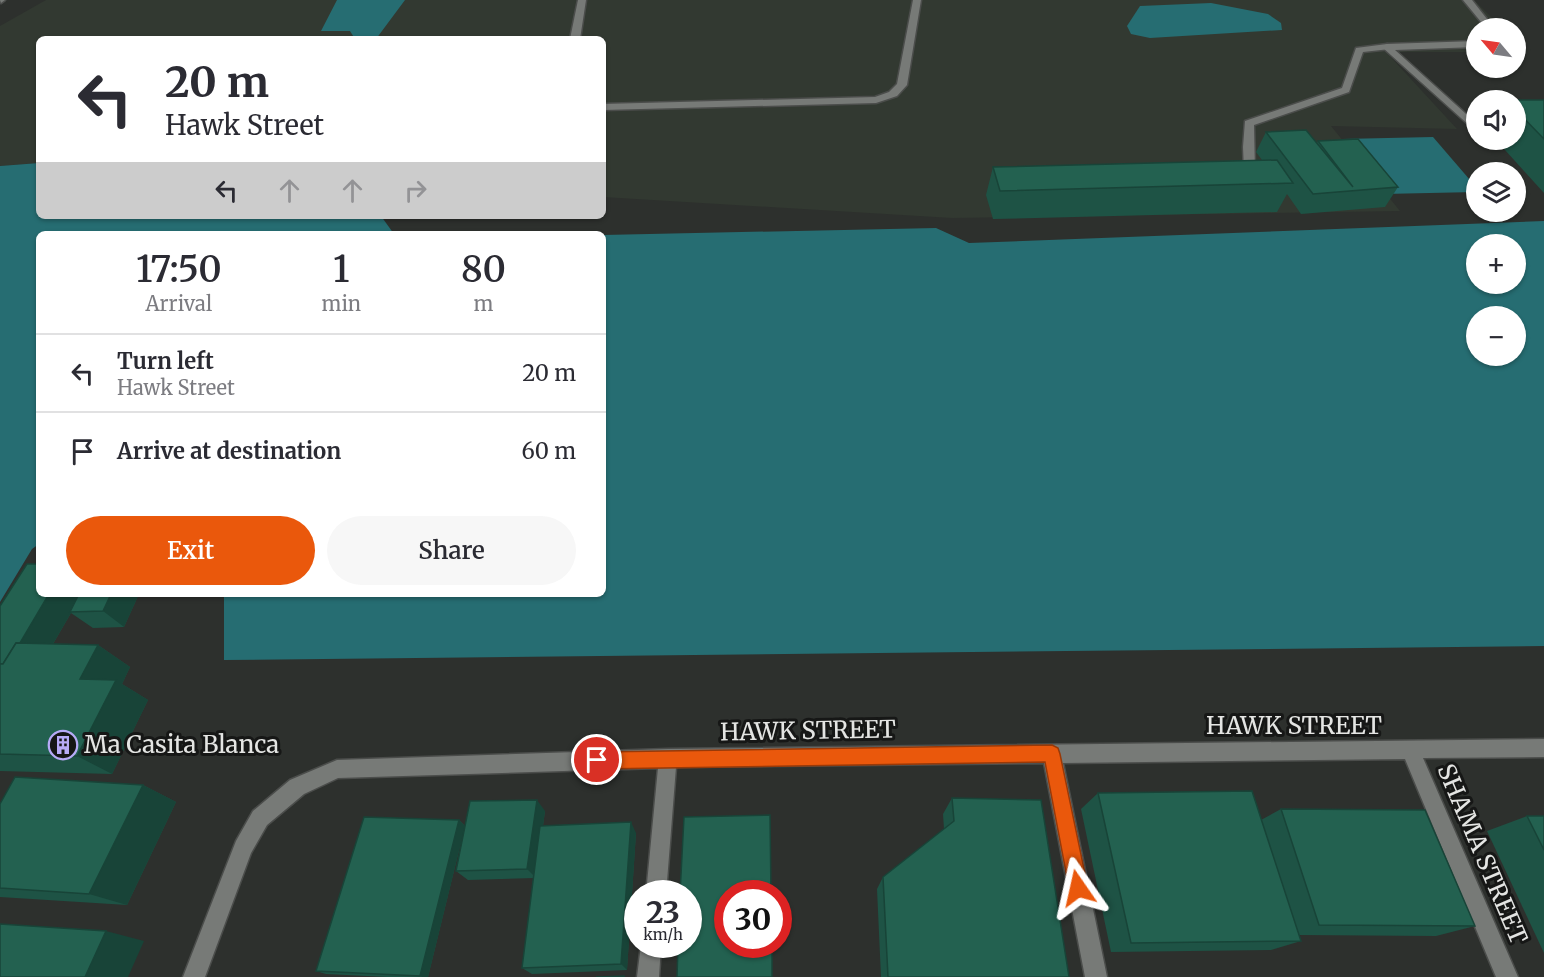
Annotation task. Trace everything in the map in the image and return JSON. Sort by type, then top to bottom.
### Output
[{"type":"street","points":[[576,36],[582,0]]},
{"type":"street","points":[[606,106],[876,100],[893,94],[902,85],[917,0]]},
{"type":"street","points":[[1467,0],[1482,18]]},
{"type":"street","points":[[1226,174],[1250,173],[1249,123],[1346,90],[1359,50],[1466,44]]},
{"type":"street","points":[[1387,47],[1466,119]]},
{"type":"street","name":"HAWK STREET","points":[[194,977],[243,848],[260,818],[297,787],[337,769],[668,758],[1544,748]]},
{"type":"street","name":"SHAMA STREET","points":[[1411,751],[1507,977]]},
{"type":"street","points":[[1052,754],[1096,977]]},
{"type":"street","points":[[657,880],[668,758]]},
{"type":"street","points":[[648,977],[650,958]]},
{"type":"shaded area","points":[[46,0],[1474,0],[1492,18],[1466,18],[1466,52],[1386,52],[1457,129],[1331,126],[1400,211],[952,218],[606,197],[606,36],[36,36],[36,163],[0,166],[0,26]]},
{"type":"water","points":[[337,0],[405,0],[378,36],[353,36],[350,31],[321,31]]},
{"type":"water","points":[[1211,3],[1268,14],[1281,23],[1282,30],[1150,38],[1131,34],[1127,26],[1140,6]]},
{"type":"water","points":[[1433,137],[1466,175],[1466,192],[1383,194],[1342,139]]},
{"type":"water","points":[[36,163],[36,219],[383,219],[392,231],[36,231],[36,546],[32,549],[0,602],[0,166]]},
{"type":"water","points":[[1544,221],[1544,646],[224,660],[224,597],[606,597],[606,235],[936,228],[969,243]]},
{"type":"building","points":[[1526,100],[1544,100],[1544,139],[1526,120]]},
{"type":"building","points":[[1306,130],[1353,187],[1318,141],[1358,139],[1398,187],[1313,194],[1266,132]]},
{"type":"building","points":[[1277,160],[1293,183],[1000,191],[993,167]]},
{"type":"building","points":[[27,564],[36,564],[36,597],[47,597],[20,643],[16,643],[3,664],[0,664],[0,606]]},
{"type":"building","points":[[78,597],[110,597],[103,611],[70,612]]},
{"type":"building","points":[[16,643],[98,645],[80,679],[116,680],[77,756],[0,754],[0,664],[3,664]]},
{"type":"building","points":[[15,777],[143,785],[89,894],[0,888],[0,804]]},
{"type":"building","points":[[1252,791],[1301,941],[1131,943],[1098,793]]},
{"type":"building","points":[[952,798],[1041,800],[1069,977],[888,977],[883,877],[954,821]]},
{"type":"building","points":[[537,800],[527,869],[456,871],[470,801]]},
{"type":"building","points":[[1281,809],[1425,810],[1475,926],[1319,925]]},
{"type":"building","points":[[770,815],[771,880],[714,880],[714,958],[772,958],[772,977],[677,977],[678,958],[702,958],[702,880],[681,880],[684,817]]},
{"type":"building","points":[[1527,816],[1544,816],[1544,850]]},
{"type":"building","points":[[364,817],[459,820],[420,976],[316,971]]},
{"type":"building","points":[[631,822],[627,880],[624,880],[621,964],[522,968],[540,826]]},
{"type":"building","points":[[0,924],[106,931],[85,977],[0,977]]},
{"type":"place","name":"Ma Casita Blanca","points":[[63,745]]},
{"type":"route","points":[[597,760],[1052,754],[1078,888]]}]
